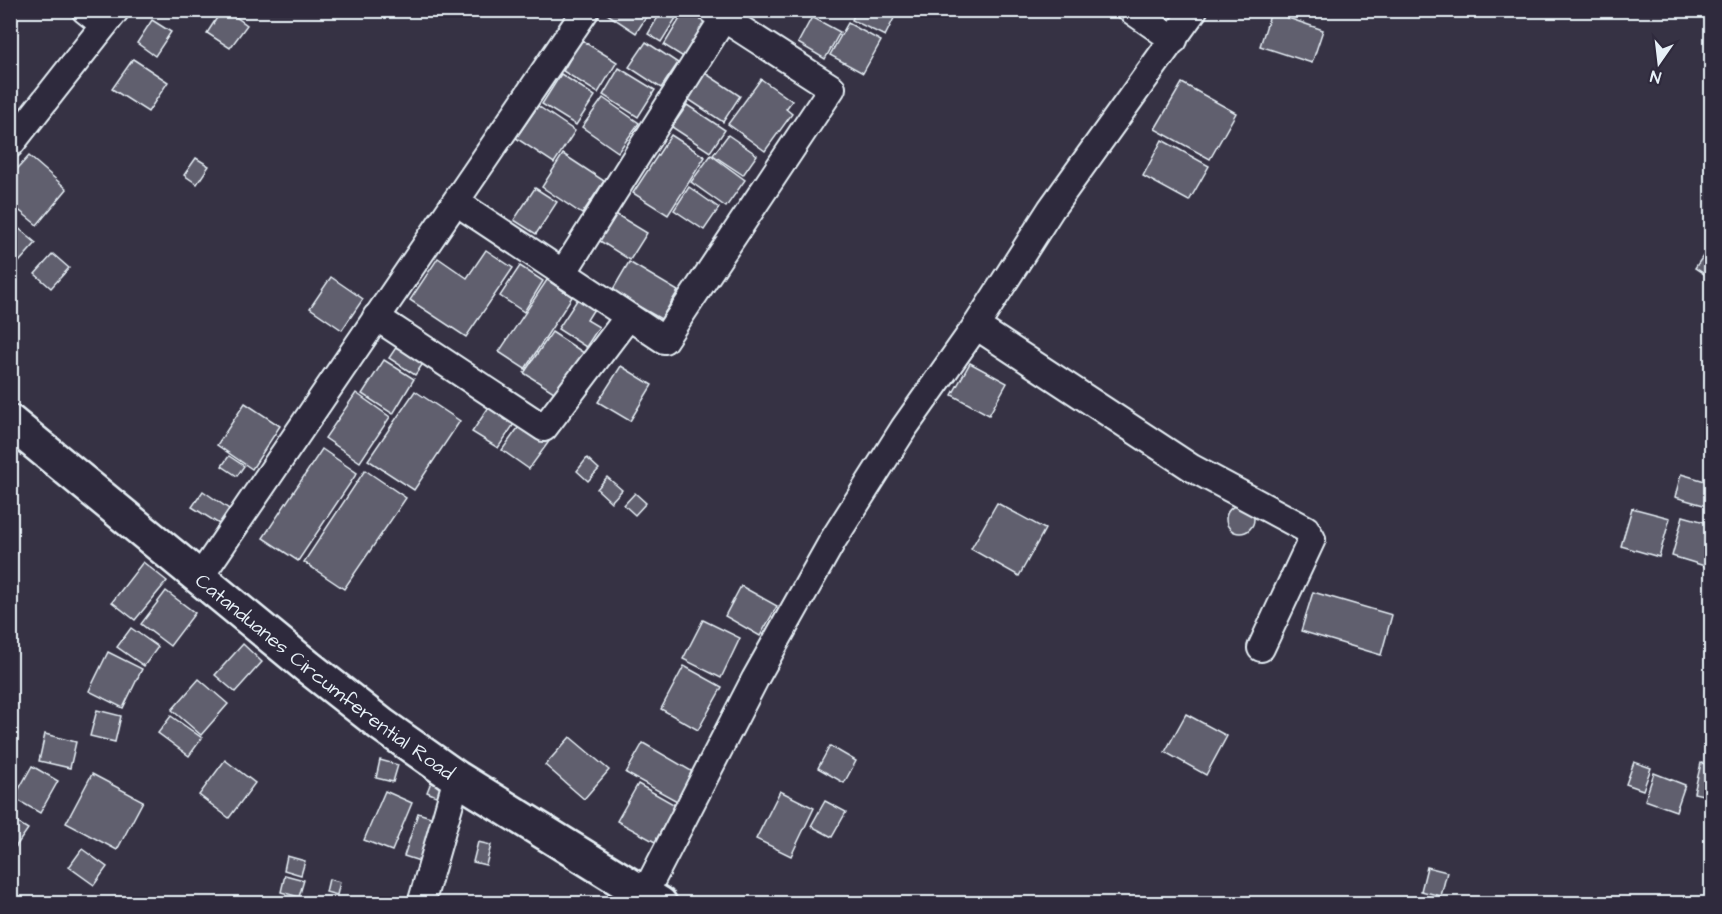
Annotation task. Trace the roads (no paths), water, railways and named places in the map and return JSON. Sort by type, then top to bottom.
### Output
[{"type":"main road","name":"Catanduanes Circumferential Road","points":[[10,422],[382,725],[457,778],[652,899]]},
{"type":"street","points":[[200,577],[586,10]]},
{"type":"street","points":[[1131,10],[1174,40]]},
{"type":"street","points":[[652,899],[755,679],[833,540],[904,428],[976,326],[1051,209],[1194,10]]},
{"type":"street","points":[[10,145],[102,15]]},
{"type":"street","points":[[456,202],[628,317],[664,340],[832,88],[717,15],[563,273]]},
{"type":"street","points":[[376,317],[544,428],[628,317]]},
{"type":"street","points":[[976,326],[1192,468],[1306,529],[1312,539],[1261,648]]},
{"type":"street","points":[[421,903],[457,778]]}]
